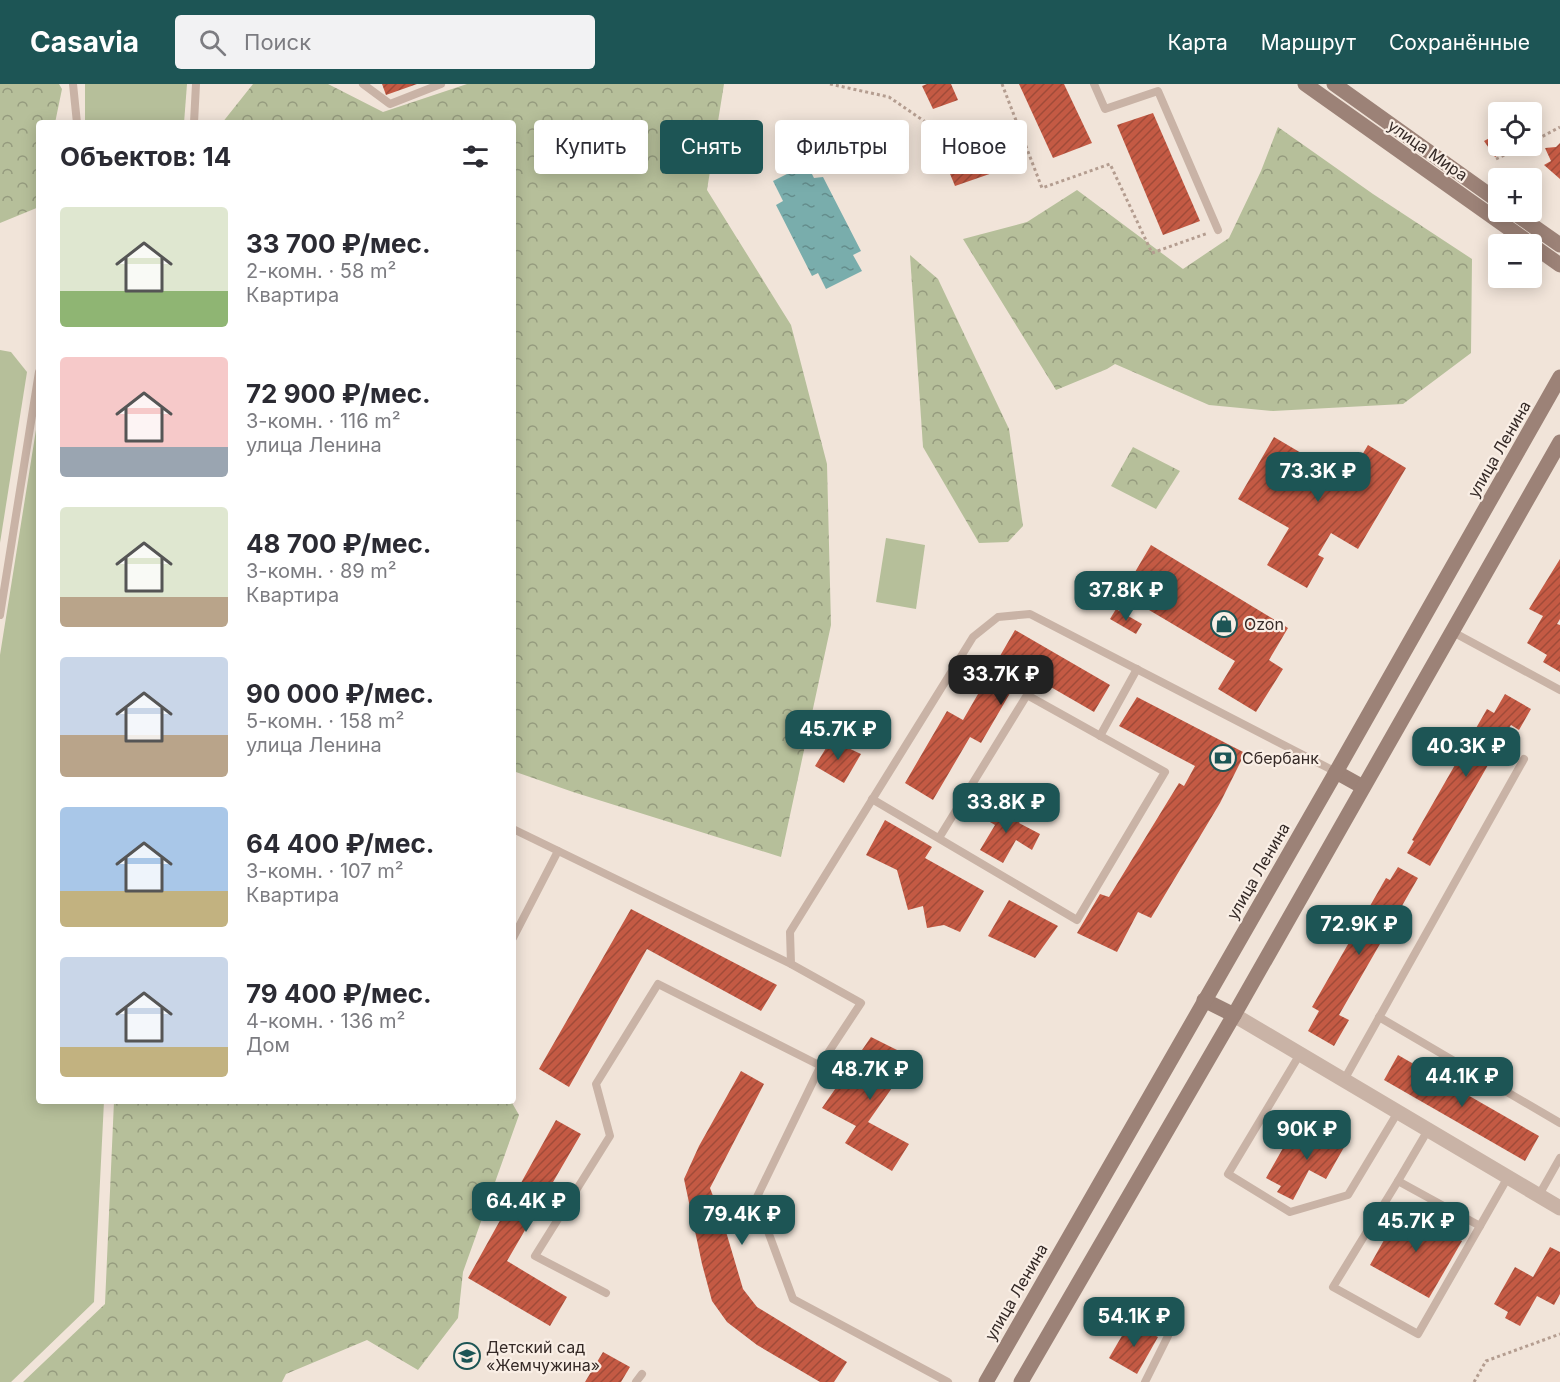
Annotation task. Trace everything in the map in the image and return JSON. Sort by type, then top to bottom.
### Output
[{"type":"main road","name":"улица Мира","points":[[1305,84],[1516,234]]},
{"type":"main road","name":"улица Мира","points":[[1334,84],[1488,194]]},
{"type":"main road","points":[[1527,222],[1560,245]]},
{"type":"main road","name":"улица Мира","points":[[1542,253],[1560,265]]},
{"type":"main road","name":"улица Ленина","points":[[986,1382],[1560,376]]},
{"type":"main road","points":[[1021,1382],[1234,1015],[1560,442]]},
{"type":"main road","points":[[1336,772],[1363,787]]},
{"type":"main road","points":[[1204,1000],[1234,1015]]},
{"type":"street","points":[[1234,1015],[1560,1208]]},
{"type":"lane","points":[[73,84],[77,120]]},
{"type":"lane","points":[[194,120],[196,84]]},
{"type":"lane","points":[[363,84],[390,104],[441,84]]},
{"type":"lane","points":[[1094,84],[1105,109],[1158,91],[1218,230]]},
{"type":"lane","points":[[0,615],[36,391]]},
{"type":"lane","points":[[790,964],[790,932],[973,636],[998,617],[1030,614],[1336,772]]},
{"type":"lane","points":[[1451,631],[1560,690]]},
{"type":"lane","points":[[1100,736],[1137,669]]},
{"type":"lane","points":[[872,799],[1077,920],[1165,772],[1027,695],[939,838]]},
{"type":"lane","points":[[1344,1080],[1524,759]]},
{"type":"lane","points":[[516,830],[790,964],[861,1002],[821,1066],[756,1199],[792,1299],[948,1382]]},
{"type":"lane","points":[[516,932],[558,851]]},
{"type":"lane","points":[[606,1293],[535,1256],[610,1136],[596,1084],[658,984],[821,1066]]},
{"type":"lane","points":[[1379,1017],[1560,1123]]},
{"type":"lane","points":[[1300,1054],[1228,1174],[1290,1212],[1348,1196],[1398,1112]]},
{"type":"lane","points":[[1428,1130],[1333,1287],[1418,1334],[1508,1177]]},
{"type":"lane","points":[[1539,1195],[1560,1158]]},
{"type":"lane","points":[[1398,1181],[1480,1226]]},
{"type":"lane","points":[[1145,1382],[1168,1336]]},
{"type":"lane","points":[[636,1382],[642,1374]]},
{"type":"path","points":[[830,84],[889,97],[923,120]]},
{"type":"path","points":[[1002,84],[1042,188],[1110,164],[1152,254],[1218,230]]},
{"type":"path","points":[[1542,136],[1560,127]]},
{"type":"path","points":[[1496,159],[1502,156]]},
{"type":"path","points":[[1474,1382],[1486,1361],[1560,1334]]},
{"type":"green space","points":[[0,84],[59,84],[62,89],[56,120],[36,120],[36,208],[0,223]]},
{"type":"green space","points":[[85,84],[187,84],[184,120],[85,120]]},
{"type":"green space","points":[[253,84],[328,84],[383,112],[467,84],[724,84],[718,120],[660,120],[660,174],[710,174],[707,190],[791,325],[827,464],[831,625],[781,857],[516,772],[516,120],[224,120]]},
{"type":"green space","points":[[1278,127],[1373,194],[1472,259],[1471,353],[1403,404],[1273,411],[1209,405],[1115,364],[1056,390],[963,239],[1027,222],[1077,190],[1183,269],[1229,238],[1261,171]]},
{"type":"green space","points":[[910,255],[938,279],[1009,429],[1023,526],[1008,542],[979,543],[923,447]]},
{"type":"green space","points":[[0,350],[11,352],[27,372],[0,543]]},
{"type":"green space","points":[[36,430],[36,1104],[104,1104],[94,1302],[11,1382],[0,1382],[0,655]]},
{"type":"green space","points":[[1133,447],[1180,471],[1156,509],[1111,486]]},
{"type":"green space","points":[[886,538],[925,545],[916,609],[876,602]]},
{"type":"green space","points":[[114,1104],[513,1104],[519,1115],[463,1272],[458,1318],[418,1370],[367,1340],[286,1374],[282,1382],[23,1382],[105,1304]]},
{"type":"water","points":[[787,174],[812,174],[814,178],[823,177],[861,251],[853,255],[862,271],[826,289],[818,273],[812,276],[776,205],[783,201],[773,181]]},
{"type":"building","points":[[382,84],[417,84],[386,95]]},
{"type":"building","points":[[951,84],[958,100],[933,109],[922,86]]},
{"type":"building","points":[[1019,84],[1064,84],[1092,143],[1053,158]]},
{"type":"building","points":[[1153,113],[1200,221],[1163,235],[1117,125]]},
{"type":"building","points":[[1560,143],[1560,179],[1544,165],[1551,161],[1545,148],[1556,147]]},
{"type":"building","points":[[950,174],[990,174],[955,186]]},
{"type":"building","points":[[1274,437],[1347,480],[1368,445],[1406,468],[1358,549],[1331,533],[1318,555],[1324,558],[1307,588],[1267,565],[1289,528],[1238,499]]},
{"type":"building","points":[[1151,545],[1288,628],[1269,660],[1283,669],[1256,712],[1218,689],[1235,661],[1122,594]]},
{"type":"building","points":[[1560,559],[1560,619],[1557,624],[1560,625],[1560,672],[1543,662],[1547,655],[1527,643],[1543,616],[1529,609]]},
{"type":"building","points":[[1116,609],[1142,624],[1136,634],[1110,619]]},
{"type":"building","points":[[1015,630],[1110,685],[1094,712],[1023,671],[981,743],[970,737],[933,800],[905,783],[947,711],[963,720]]},
{"type":"building","points":[[1505,694],[1531,709],[1519,730],[1511,725],[1430,866],[1407,853],[1414,841],[1412,840],[1487,709],[1494,713]]},
{"type":"building","points":[[1137,697],[1245,753],[1220,803],[1151,918],[1138,912],[1117,952],[1077,933],[1100,894],[1109,897],[1179,783],[1184,786],[1195,766],[1119,726]]},
{"type":"building","points":[[831,740],[861,754],[844,783],[815,766]]},
{"type":"building","points":[[994,803],[1022,819],[1019,823],[1040,834],[1032,850],[1016,840],[1003,863],[980,850],[995,825],[985,819]]},
{"type":"building","points":[[885,820],[932,847],[925,858],[984,891],[960,932],[944,925],[927,928],[923,906],[908,910],[897,870],[866,855]]},
{"type":"building","points":[[1398,867],[1418,878],[1339,1015],[1349,1020],[1334,1046],[1308,1031],[1319,1011],[1312,1007],[1386,878],[1390,880]]},
{"type":"building","points":[[1009,900],[1058,926],[1035,958],[988,936]]},
{"type":"building","points":[[631,909],[777,985],[761,1011],[647,949],[569,1087],[539,1069]]},
{"type":"building","points":[[871,1037],[913,1058],[868,1122],[909,1144],[892,1171],[845,1143],[856,1126],[822,1108]]},
{"type":"building","points":[[1398,1055],[1539,1136],[1525,1161],[1384,1080]]},
{"type":"building","points":[[741,1071],[764,1084],[710,1188],[724,1225],[743,1289],[757,1307],[847,1362],[834,1382],[820,1382],[757,1345],[727,1322],[712,1301],[684,1179],[699,1146]]},
{"type":"building","points":[[556,1120],[581,1134],[507,1261],[567,1297],[550,1326],[468,1278]]},
{"type":"building","points":[[1323,1121],[1338,1129],[1335,1134],[1347,1142],[1326,1179],[1309,1170],[1293,1200],[1277,1192],[1281,1186],[1266,1178],[1287,1141],[1306,1151]]},
{"type":"building","points":[[1402,1208],[1462,1241],[1429,1298],[1370,1265]]},
{"type":"building","points":[[1550,1247],[1560,1252],[1560,1294],[1554,1305],[1537,1296],[1520,1326],[1505,1318],[1508,1312],[1494,1304],[1515,1267],[1533,1277]]},
{"type":"building","points":[[1130,1322],[1158,1337],[1137,1374],[1109,1358]]},
{"type":"building","points":[[603,1352],[630,1367],[621,1382],[585,1382]]},
{"type":"place","name":"Ozon","points":[[1224,624]]},
{"type":"place","name":"Сбербанк","points":[[1223,758]]},
{"type":"place","name":"Детский сад «Жемчужина»","points":[[467,1356]]}]
